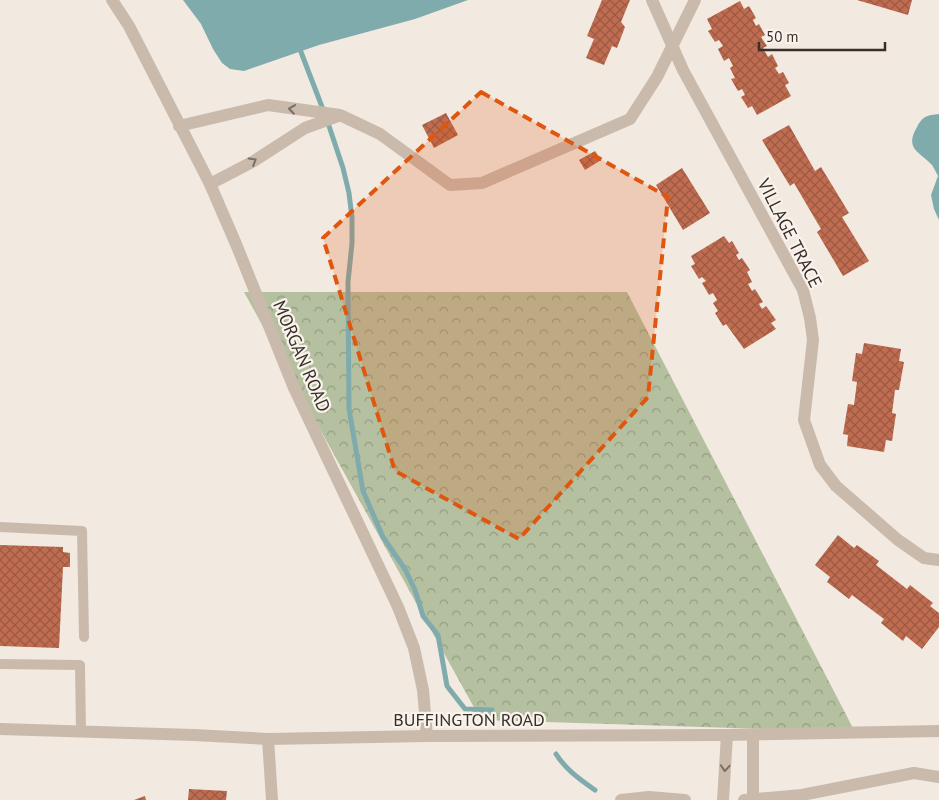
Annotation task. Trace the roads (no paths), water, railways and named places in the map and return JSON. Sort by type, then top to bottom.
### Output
[{"type":"street","name":"MORGAN ROAD","points":[[112,0],[129,26],[210,184],[294,388],[398,607],[414,648],[423,690],[428,736]]},
{"type":"street","name":"VILLAGE TRACE","points":[[652,0],[683,70],[803,290],[810,318],[812,340],[804,420],[820,465],[836,486],[898,540],[924,558],[939,560]]},
{"type":"street","points":[[180,126],[268,106],[340,115],[380,134],[450,185],[482,184],[630,119],[657,77],[696,0]]},
{"type":"street","points":[[210,184],[254,161],[304,128],[340,115]]},
{"type":"street","name":"BUFFINGTON ROAD","points":[[0,729],[194,734],[268,738],[753,735],[939,731]]},
{"type":"street","points":[[723,800],[728,735]]},
{"type":"street","points":[[753,735],[748,799],[802,798],[914,773],[939,776]]},
{"type":"street","points":[[268,738],[272,800]]},
{"type":"street","points":[[621,800],[649,797],[685,800]]},
{"type":"lane","points":[[0,528],[82,531],[84,636]]},
{"type":"lane","points":[[0,664],[80,665],[81,732]]},
{"type":"water","points":[[183,0],[468,0],[415,19],[319,45],[244,71],[230,69],[222,63],[201,24]]},
{"type":"water","points":[[939,114],[939,220],[931,195],[938,176],[932,165],[915,149],[912,140],[913,134],[923,118]]},
{"type":"waterway","points":[[301,52],[324,112]]},
{"type":"waterway","points":[[327,120],[343,168],[352,218],[352,243],[348,282],[349,409],[363,491],[383,537],[405,569],[415,590],[423,616],[438,635],[447,686],[465,709],[492,710]]},
{"type":"waterway","points":[[556,754],[569,770],[595,790]]}]
